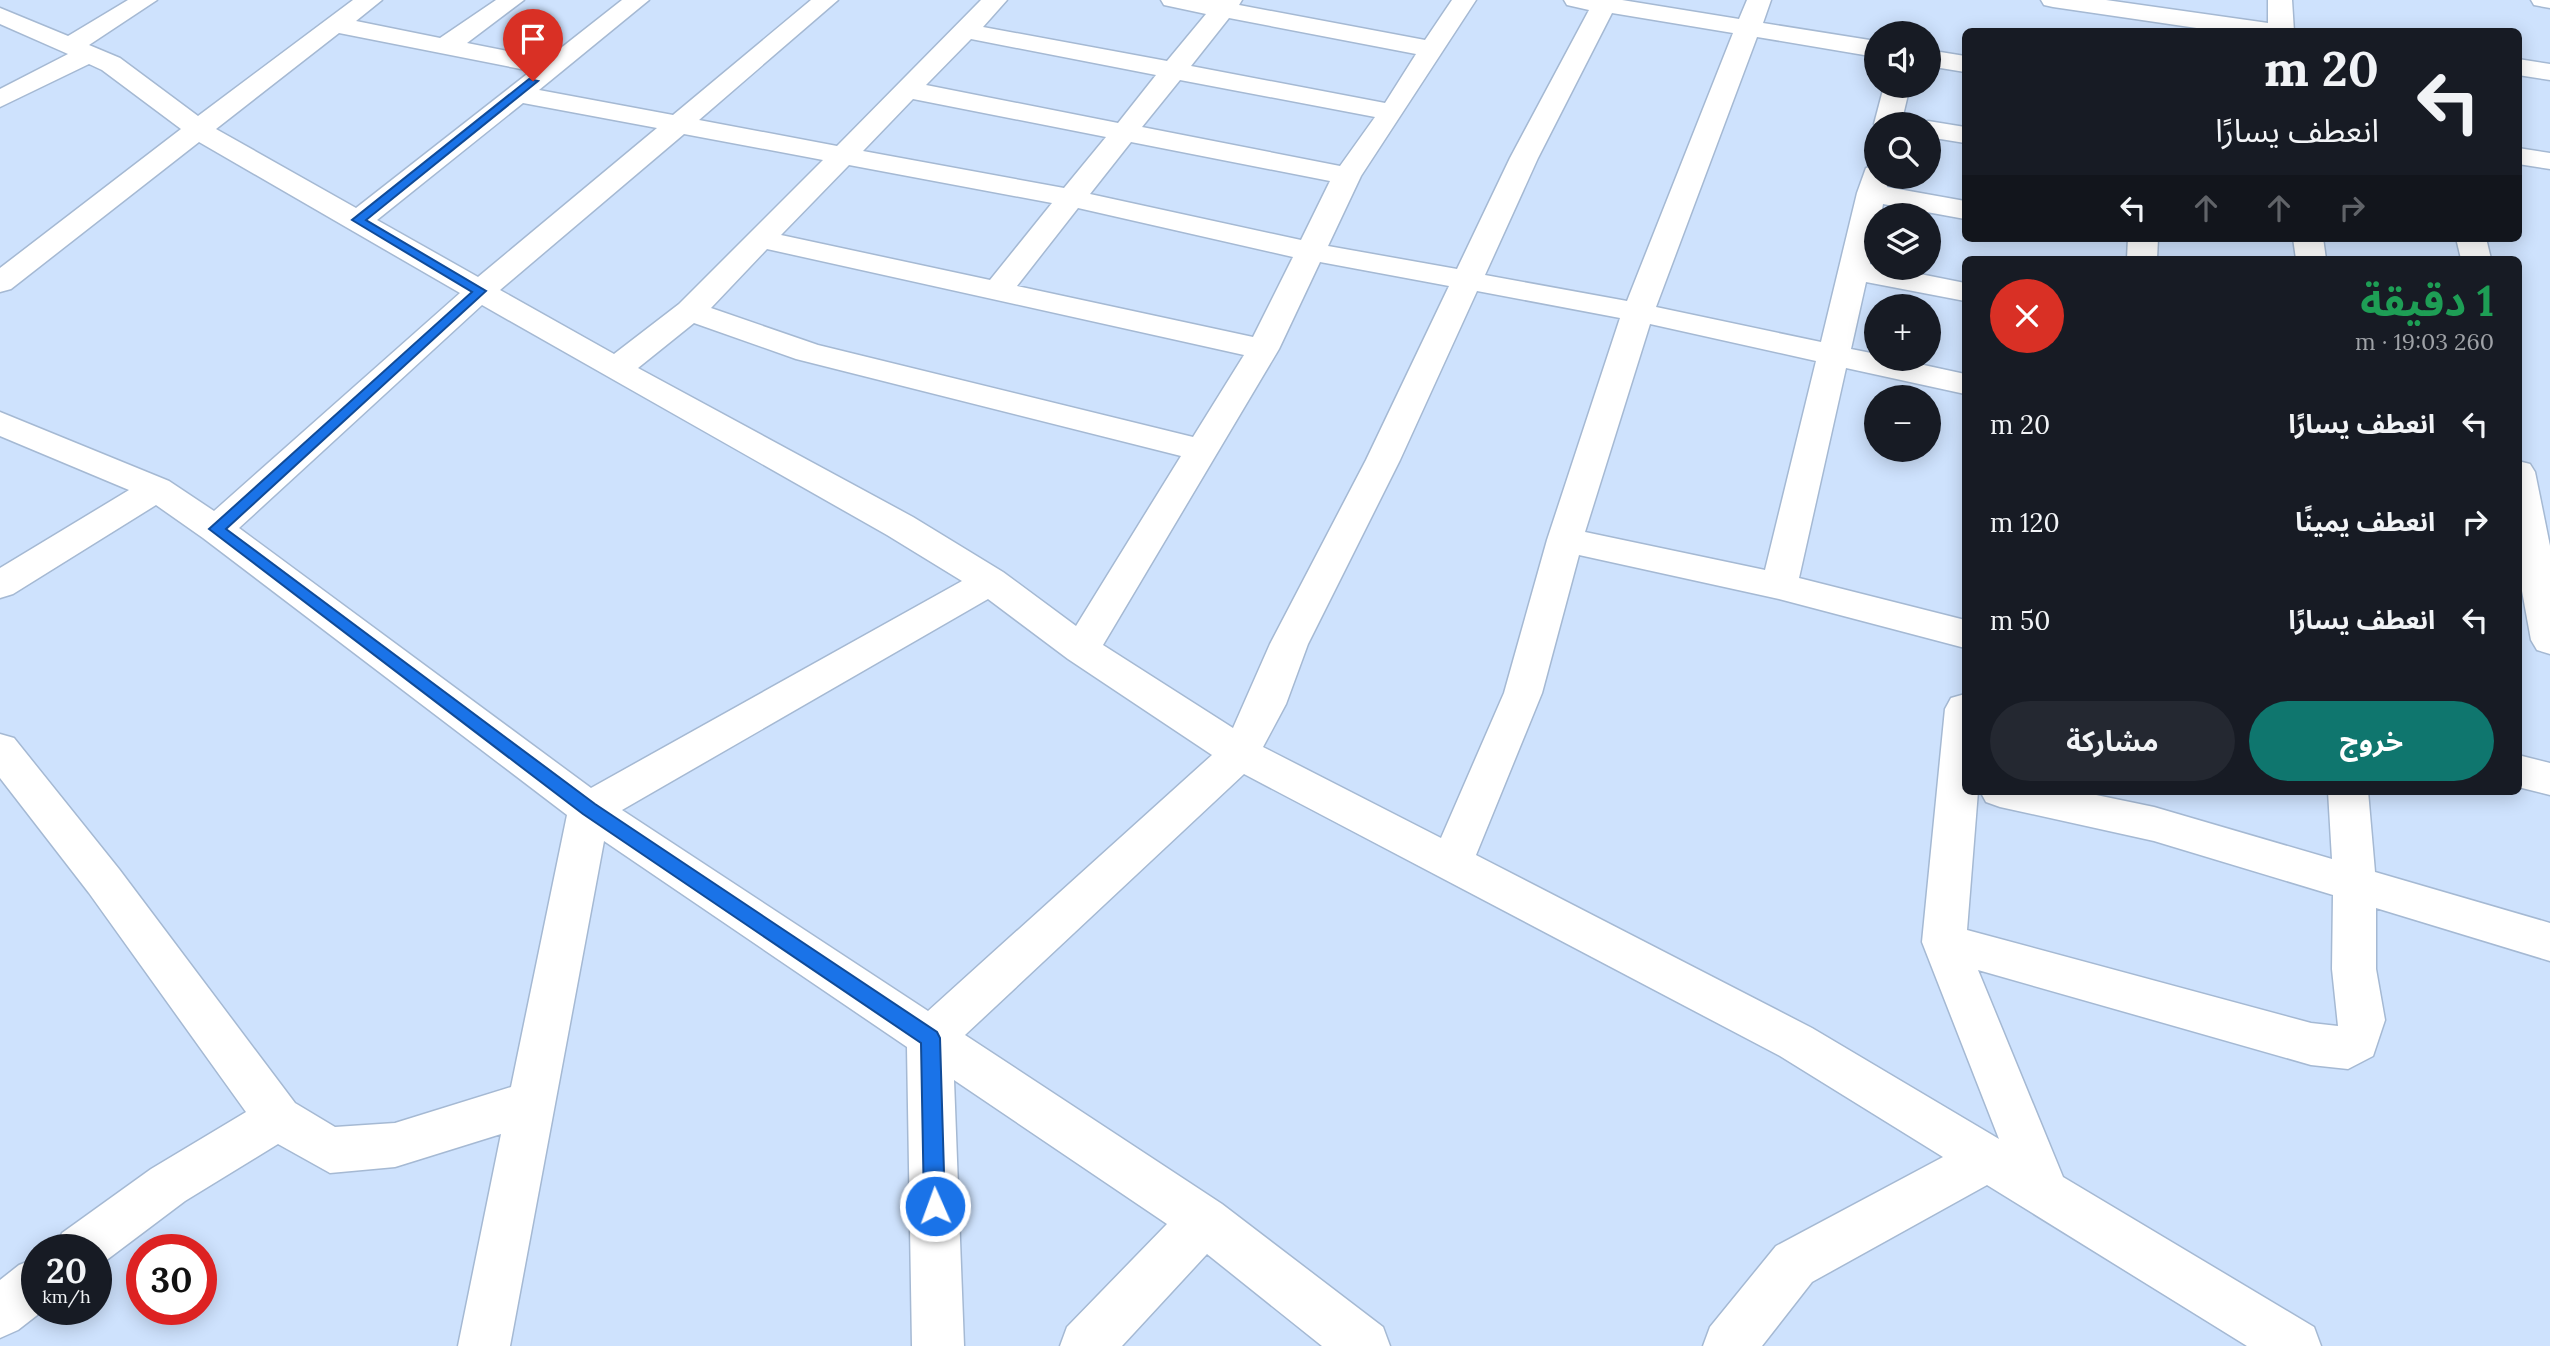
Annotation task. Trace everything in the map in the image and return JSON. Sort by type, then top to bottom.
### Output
[{"type":"street","points":[[0,13],[18,0]]},
{"type":"street","points":[[0,99],[81,49],[145,0]]},
{"type":"street","points":[[0,283],[334,24],[370,0]]},
{"type":"street","points":[[445,46],[512,0]]},
{"type":"street","points":[[358,220],[637,0]]},
{"type":"street","points":[[216,529],[480,291],[826,0]]},
{"type":"street","points":[[616,369],[690,311],[995,0]]},
{"type":"street","points":[[1173,0],[1226,5],[1430,49]]},
{"type":"street","points":[[1080,649],[1263,349],[1308,251],[1347,176],[1464,0]]},
{"type":"street","points":[[1576,0],[1604,5],[1755,14],[1864,46]]},
{"type":"street","points":[[2053,0],[2252,28]]},
{"type":"street","points":[[2280,0],[2281,28]]},
{"type":"street","points":[[2543,0],[2550,1]]},
{"type":"street","points":[[996,291],[1226,5]]},
{"type":"street","points":[[938,1346],[930,1038],[1240,753],[1266,704],[1289,644],[1383,460],[1524,158],[1604,5]]},
{"type":"street","points":[[0,13],[111,64],[199,130],[616,369],[888,519],[990,581],[1080,649],[1240,753],[1796,1042],[1985,1160],[2295,1346]]},
{"type":"street","points":[[1451,863],[1523,693],[1565,540],[1638,312],[1755,14]]},
{"type":"street","points":[[334,24],[550,67]]},
{"type":"street","points":[[966,31],[1392,112]]},
{"type":"street","points":[[1941,60],[1962,64]]},
{"type":"street","points":[[2522,68],[2550,72]]},
{"type":"street","points":[[905,89],[1347,176]]},
{"type":"street","points":[[516,94],[1071,198],[1308,251],[1464,282],[1638,312],[1962,383]]},
{"type":"street","points":[[1941,131],[1962,135]]},
{"type":"street","points":[[2522,157],[2550,161]]},
{"type":"street","points":[[1779,586],[1873,189]]},
{"type":"street","points":[[1895,189],[1962,208]]},
{"type":"street","points":[[761,239],[1263,349]]},
{"type":"street","points":[[1853,270],[1962,291]]},
{"type":"street","points":[[690,311],[807,352],[930,385],[1202,450]]},
{"type":"street","points":[[0,423],[157,489],[216,529],[589,809],[1204,1221],[1364,1346]]},
{"type":"street","points":[[0,585],[157,489]]},
{"type":"street","points":[[2528,498],[2550,640]]},
{"type":"street","points":[[1565,540],[1779,586],[1962,633]]},
{"type":"street","points":[[484,1346],[589,809],[990,581]]},
{"type":"street","points":[[0,749],[104,881],[278,1118],[330,1150],[395,1145],[531,1104]]},
{"type":"street","points":[[1962,764],[1944,942],[2046,1197]]},
{"type":"street","points":[[2522,772],[2550,779]]},
{"type":"street","points":[[2019,795],[2154,824],[2356,887],[2550,942]]},
{"type":"street","points":[[1944,942],[2311,1044],[2348,1048],[2357,1042],[2362,1020],[2354,969],[2356,887],[2348,795]]},
{"type":"street","points":[[102,1234],[168,1185],[278,1118]]},
{"type":"street","points":[[1729,1346],[1794,1264],[1985,1160]]},
{"type":"street","points":[[1086,1346],[1204,1221]]},
{"type":"street","points":[[0,1312],[21,1296]]},
{"type":"route","points":[[533,81],[358,220],[480,291],[216,529],[589,809],[930,1038],[935,1206]]}]
